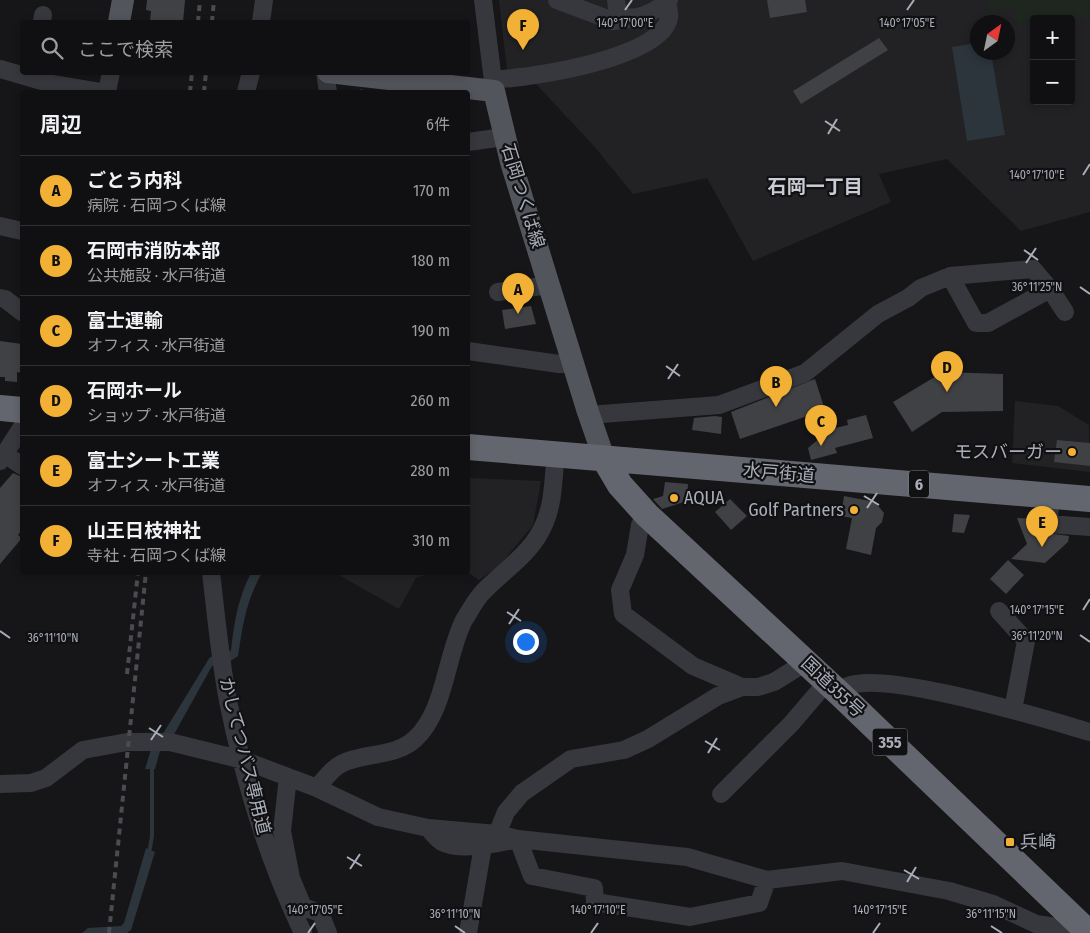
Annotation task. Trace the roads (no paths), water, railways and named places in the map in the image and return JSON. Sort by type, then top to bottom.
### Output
[{"type":"highway","points":[[0,408],[20,410]]},
{"type":"highway","name":"水戸街道","points":[[470,447],[1090,498]]},
{"type":"highway","name":"国道355号","points":[[604,458],[620,485],[647,515],[806,662],[1088,932]]},
{"type":"main road","points":[[119,20],[122,0]]},
{"type":"main road","points":[[354,75],[425,83],[493,85]]},
{"type":"main road","name":"石岡つくば線","points":[[493,85],[504,137],[573,364],[604,458]]},
{"type":"street","points":[[261,20],[264,0]]},
{"type":"street","points":[[483,0],[493,85],[516,78],[611,59],[631,52],[660,34],[666,27],[668,18],[668,2],[629,19],[613,21],[557,0]]},
{"type":"street","points":[[616,0],[616,7],[621,15],[629,19]]},
{"type":"street","points":[[0,70],[20,74]]},
{"type":"street","points":[[107,90],[110,75]]},
{"type":"street","points":[[246,90],[250,75]]},
{"type":"street","points":[[325,75],[328,90]]},
{"type":"street","points":[[33,76],[92,90]]},
{"type":"street","points":[[470,142],[504,137]]},
{"type":"street","points":[[0,226],[20,231]]},
{"type":"street","points":[[589,415],[720,405],[805,373],[878,314],[908,298],[920,288],[950,276],[1033,269],[1050,289],[1065,312]]},
{"type":"street","points":[[950,276],[976,323],[988,323],[1050,289]]},
{"type":"street","points":[[498,292],[550,285]]},
{"type":"street","points":[[0,298],[5,299],[20,310]]},
{"type":"street","points":[[470,351],[559,364],[573,364]]},
{"type":"street","points":[[20,430],[3,457],[20,465]]},
{"type":"street","points":[[317,788],[342,764],[398,749],[409,744],[422,732],[433,711],[463,623],[482,592],[522,558],[546,522],[556,454]]},
{"type":"street","points":[[1050,495],[1048,524],[1090,527]]},
{"type":"street","points":[[647,515],[640,525],[635,556],[620,590],[623,614],[693,666],[742,687]]},
{"type":"street","name":"かしてつバス専用道","points":[[212,575],[228,701],[269,849],[286,897],[302,933]]},
{"type":"street","points":[[999,611],[1026,641],[1013,710]]},
{"type":"street","points":[[498,834],[506,812],[522,793],[571,759],[597,753],[624,750],[648,739],[718,696],[742,687],[758,687],[774,682],[806,662]]},
{"type":"street","points":[[721,794],[791,724],[833,688],[894,684],[1013,710],[1090,732]]},
{"type":"street","points":[[0,784],[31,783],[46,778],[83,750],[127,742],[170,742],[243,760],[317,788],[378,817],[428,828],[498,834],[518,839],[687,857],[767,880],[842,871],[949,891],[993,904],[1035,928],[1088,932]]},
{"type":"street","points":[[288,777],[282,831],[291,878],[303,907],[320,913],[328,933]]},
{"type":"street","points":[[428,828],[441,842],[451,845],[483,846],[518,839]]},
{"type":"street","points":[[518,839],[532,876],[594,888],[595,902],[690,917],[759,903],[767,880]]},
{"type":"street","points":[[468,933],[483,846]]},
{"type":"waterway","points":[[149,854],[152,836],[152,764]]},
{"type":"railway","points":[[198,20],[200,0]]},
{"type":"railway","points":[[212,20],[214,0]]},
{"type":"railway","points":[[190,90],[192,75]]},
{"type":"railway","points":[[204,90],[206,75]]},
{"type":"railway","points":[[127,674],[138,575]]},
{"type":"railway","points":[[109,933],[146,575]]},
{"type":"place","name":"山王日枝神社","points":[[523,50]]},
{"type":"place","name":"ごとう内科","points":[[518,314]]},
{"type":"place","name":"石岡ホール","points":[[947,392]]},
{"type":"place","name":"石岡市消防本部","points":[[776,407]]},
{"type":"place","name":"富士運輸","points":[[821,446]]},
{"type":"place","name":"モスバーガー","points":[[1072,452]]},
{"type":"place","name":"AQUA","points":[[674,498]]},
{"type":"place","name":"Golf Partners","points":[[854,510]]},
{"type":"place","name":"富士シート工業","points":[[1042,547]]},
{"type":"place","name":"兵崎","points":[[1010,842]]},
{"type":"district","name":"石岡一丁目","points":[[815,186]]}]
